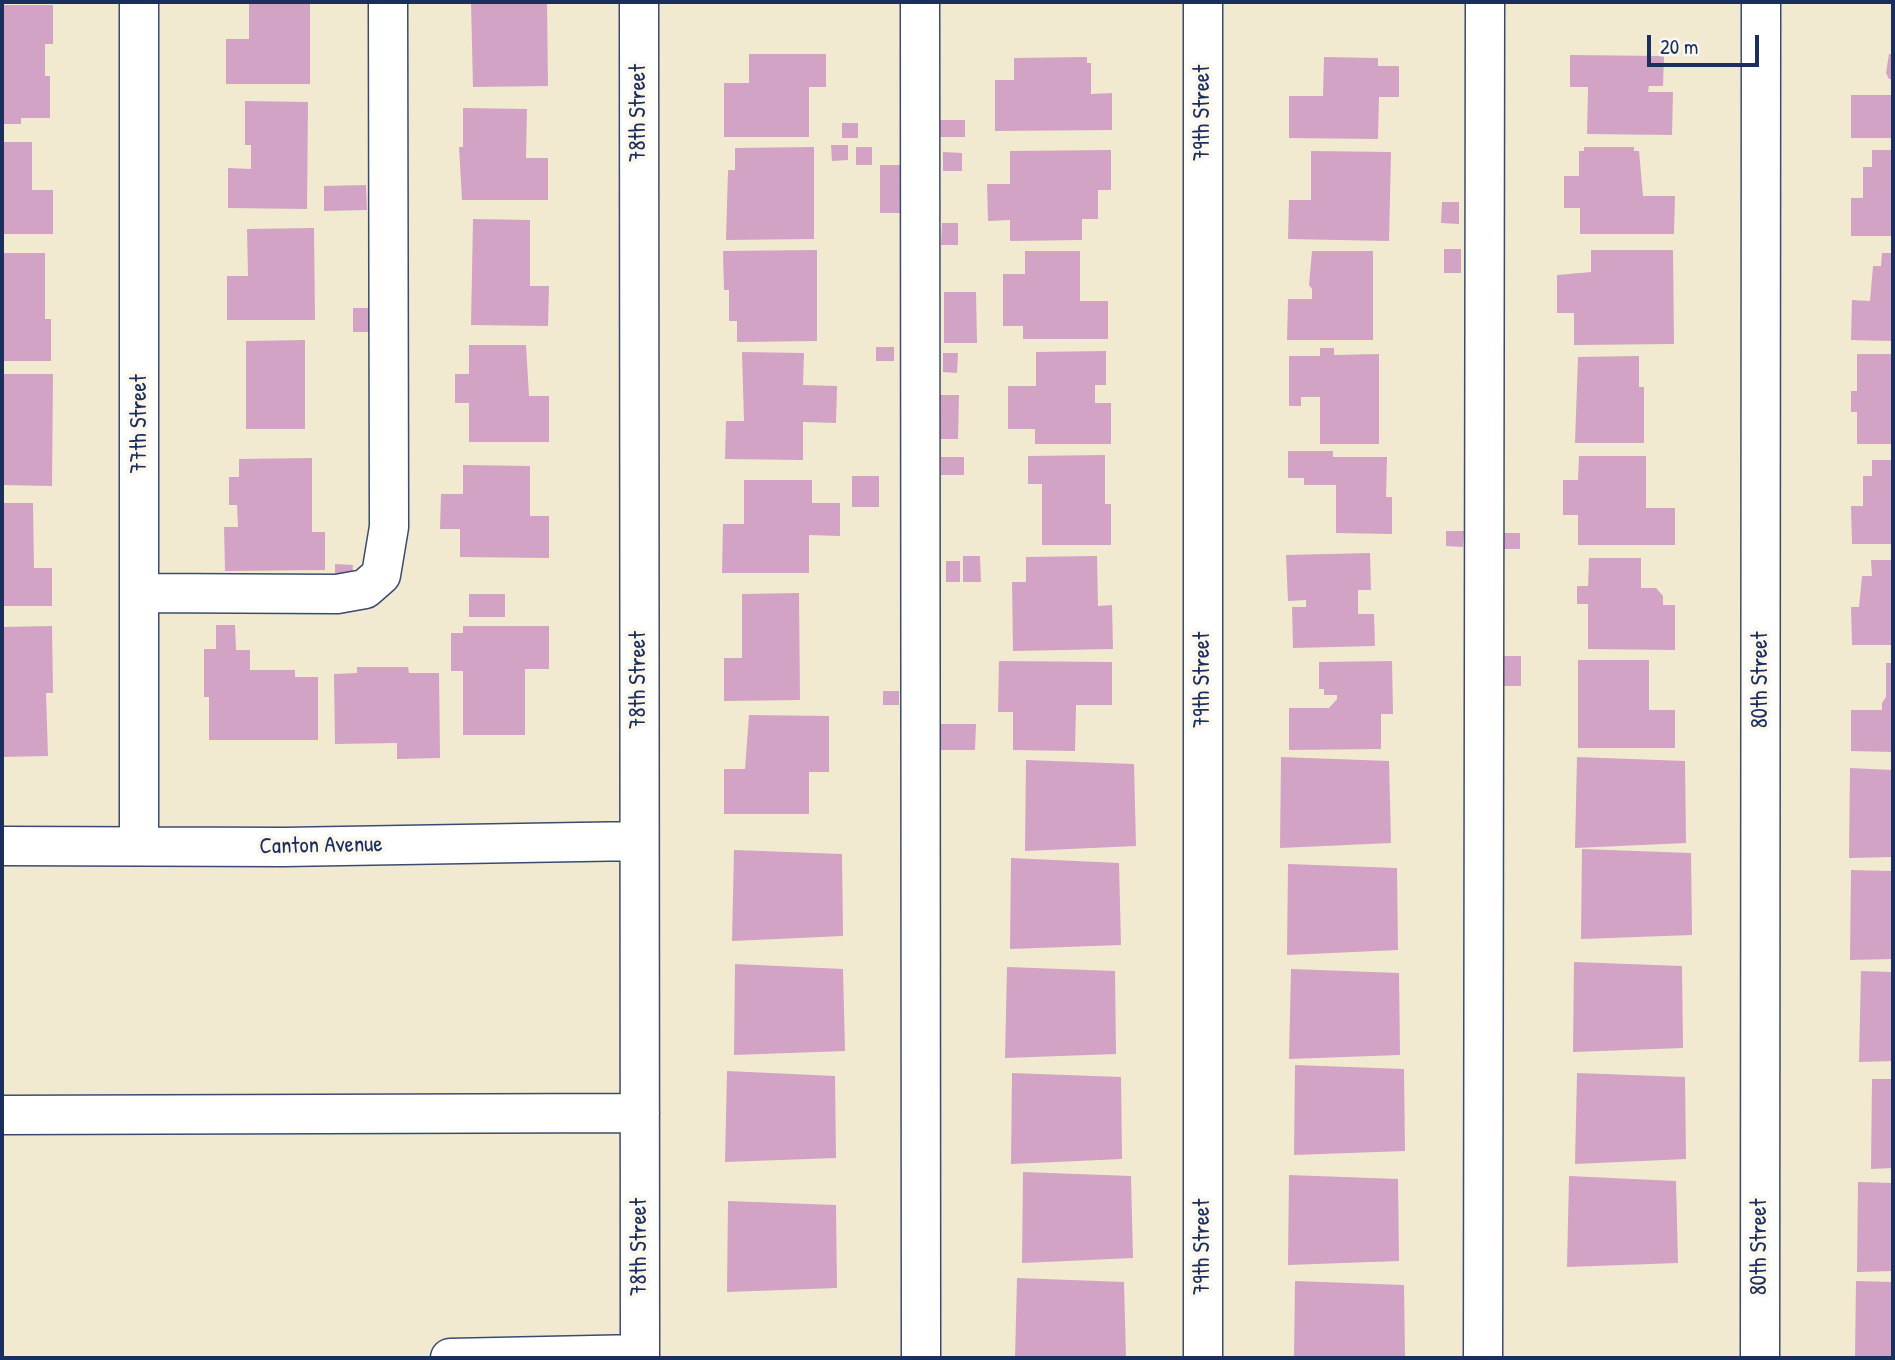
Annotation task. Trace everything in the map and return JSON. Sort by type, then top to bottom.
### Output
[{"type":"street","name":"77th Street","points":[[139,2],[139,846]]},
{"type":"street","points":[[140,593],[337,594],[365,589],[381,575],[389,527],[388,2]]},
{"type":"street","name":"78th Street","points":[[639,2],[640,1356]]},
{"type":"street","points":[[920,2],[921,1358]]},
{"type":"street","name":"79th Street","points":[[1203,2],[1203,1358]]},
{"type":"street","points":[[1483,1358],[1485,2]]},
{"type":"street","name":"80th Street","points":[[1760,1358],[1761,2]]},
{"type":"street","name":"Canton Avenue","points":[[2,846],[284,847],[639,841]]},
{"type":"street","points":[[2,1115],[640,1113]]},
{"type":"street","points":[[450,1358],[640,1356]]},
{"type":"building","points":[[249,2],[310,2],[310,84],[226,84],[226,39],[249,39]]},
{"type":"building","points":[[471,2],[547,2],[548,86],[473,87]]},
{"type":"building","points":[[2,5],[53,5],[53,44],[45,44],[45,76],[50,76],[50,118],[21,118],[21,124],[2,124]]},
{"type":"building","points":[[749,54],[826,54],[826,87],[809,87],[809,137],[724,137],[724,83],[749,83]]},
{"type":"building","points":[[1889,54],[1893,54],[1893,79],[1889,79],[1886,73]]},
{"type":"building","points":[[1570,55],[1664,56],[1663,86],[1649,86],[1648,92],[1673,92],[1672,135],[1587,134],[1588,87],[1570,87]]},
{"type":"building","points":[[1087,57],[1087,63],[1091,63],[1091,94],[1112,93],[1112,130],[995,131],[995,80],[1014,80],[1014,58]]},
{"type":"building","points":[[1324,57],[1378,58],[1378,66],[1399,66],[1399,97],[1379,97],[1378,139],[1289,138],[1289,96],[1323,96]]},
{"type":"building","points":[[1851,95],[1893,95],[1893,138],[1851,138]]},
{"type":"building","points":[[245,101],[308,102],[307,209],[228,208],[228,168],[251,169],[251,145],[245,145]]},
{"type":"building","points":[[463,108],[527,109],[526,158],[548,158],[548,200],[462,200],[459,147],[463,147]]},
{"type":"building","points":[[940,120],[965,120],[965,137],[940,137]]},
{"type":"building","points":[[842,123],[858,123],[858,138],[842,138]]},
{"type":"building","points":[[2,142],[32,142],[32,190],[53,190],[53,234],[2,234]]},
{"type":"building","points":[[831,145],[848,145],[848,160],[832,161]]},
{"type":"building","points":[[814,147],[814,239],[726,240],[728,170],[735,170],[735,148]]},
{"type":"building","points":[[856,147],[872,147],[872,165],[856,165]]},
{"type":"building","points":[[1584,147],[1634,147],[1634,151],[1639,151],[1643,196],[1675,196],[1674,234],[1580,234],[1580,208],[1564,208],[1564,176],[1579,176],[1579,151],[1584,151]]},
{"type":"building","points":[[1111,150],[1111,190],[1098,190],[1098,219],[1082,219],[1082,240],[1010,241],[1010,220],[988,221],[987,184],[1010,184],[1010,151]]},
{"type":"building","points":[[1872,150],[1893,150],[1893,236],[1851,236],[1851,198],[1863,198],[1863,167],[1872,167]]},
{"type":"building","points":[[1311,151],[1391,152],[1389,241],[1288,239],[1289,200],[1311,200]]},
{"type":"building","points":[[943,152],[962,153],[962,171],[943,171]]},
{"type":"building","points":[[880,165],[901,165],[901,213],[880,213]]},
{"type":"building","points":[[366,185],[367,210],[324,211],[324,186]]},
{"type":"building","points":[[1442,202],[1459,202],[1459,224],[1441,223]]},
{"type":"building","points":[[473,219],[530,220],[530,286],[549,286],[548,326],[471,325]]},
{"type":"building","points":[[942,223],[958,223],[958,245],[941,245]]},
{"type":"building","points":[[314,228],[315,320],[227,320],[227,276],[248,276],[247,229]]},
{"type":"building","points":[[1444,249],[1461,249],[1461,273],[1444,273]]},
{"type":"building","points":[[817,250],[817,341],[737,342],[737,321],[729,321],[729,290],[724,290],[723,251]]},
{"type":"building","points":[[1591,250],[1673,250],[1674,344],[1574,345],[1574,313],[1557,313],[1557,275],[1591,272]]},
{"type":"building","points":[[1025,251],[1080,251],[1080,301],[1108,301],[1108,339],[1023,339],[1023,326],[1003,326],[1003,274],[1025,274]]},
{"type":"building","points":[[1312,251],[1373,251],[1373,340],[1287,340],[1288,299],[1312,299],[1309,285]]},
{"type":"building","points":[[2,253],[45,253],[45,319],[51,319],[51,361],[2,361]]},
{"type":"building","points":[[1882,253],[1893,253],[1893,341],[1851,340],[1852,300],[1870,301],[1873,266],[1881,266]]},
{"type":"building","points":[[944,292],[976,292],[977,343],[944,343]]},
{"type":"building","points":[[353,308],[370,308],[371,332],[353,332]]},
{"type":"building","points":[[305,340],[305,429],[246,429],[246,341]]},
{"type":"building","points":[[469,345],[526,345],[529,396],[549,396],[549,442],[469,442],[469,403],[455,403],[455,374],[469,374]]},
{"type":"building","points":[[876,347],[894,347],[894,361],[876,361]]},
{"type":"building","points":[[1320,348],[1334,348],[1334,355],[1379,354],[1379,444],[1320,444],[1320,397],[1301,397],[1301,406],[1289,406],[1289,356],[1320,356]]},
{"type":"building","points":[[1106,351],[1106,385],[1095,385],[1095,403],[1111,403],[1111,444],[1035,444],[1035,429],[1008,429],[1008,386],[1036,386],[1036,352]]},
{"type":"building","points":[[742,352],[804,353],[803,385],[837,386],[836,423],[803,422],[803,460],[725,459],[726,421],[744,421]]},
{"type":"building","points":[[943,353],[958,353],[957,373],[943,372]]},
{"type":"building","points":[[1857,354],[1893,354],[1893,444],[1857,444],[1857,412],[1851,412],[1851,391],[1857,391]]},
{"type":"building","points":[[1639,356],[1639,387],[1644,387],[1644,443],[1575,443],[1578,357]]},
{"type":"building","points":[[2,374],[53,374],[52,486],[2,485]]},
{"type":"building","points":[[936,395],[959,395],[958,439],[936,439]]},
{"type":"building","points":[[1288,451],[1333,451],[1333,457],[1387,457],[1386,497],[1392,497],[1392,534],[1336,533],[1336,485],[1304,485],[1304,478],[1288,478]]},
{"type":"building","points":[[1105,455],[1105,504],[1111,504],[1111,545],[1042,545],[1042,484],[1028,484],[1028,456]]},
{"type":"building","points":[[1579,456],[1646,456],[1646,508],[1675,508],[1675,545],[1578,545],[1578,515],[1563,515],[1563,480],[1578,480]]},
{"type":"building","points":[[941,457],[964,457],[964,475],[941,475]]},
{"type":"building","points":[[312,458],[312,532],[325,532],[325,570],[225,571],[224,527],[238,527],[237,505],[229,505],[229,477],[239,477],[239,459]]},
{"type":"building","points":[[1872,460],[1893,460],[1893,544],[1852,544],[1851,506],[1863,506],[1863,476],[1872,476]]},
{"type":"building","points":[[463,465],[530,466],[530,516],[549,516],[549,558],[460,557],[460,529],[440,529],[441,494],[463,494]]},
{"type":"building","points":[[852,476],[879,476],[879,507],[852,507]]},
{"type":"building","points":[[744,480],[812,480],[812,503],[840,503],[840,536],[809,535],[809,573],[722,573],[723,524],[744,524]]},
{"type":"building","points":[[2,503],[33,503],[34,568],[52,568],[52,606],[2,606]]},
{"type":"building","points":[[1446,531],[1464,531],[1463,547],[1446,546]]},
{"type":"building","points":[[1502,533],[1520,533],[1520,549],[1502,549]]},
{"type":"building","points":[[1370,553],[1371,590],[1358,590],[1358,614],[1374,614],[1375,646],[1293,648],[1292,607],[1306,607],[1306,600],[1288,601],[1286,555]]},
{"type":"building","points":[[963,556],[980,556],[981,582],[963,582]]},
{"type":"building","points":[[1097,556],[1098,606],[1112,605],[1113,649],[1013,651],[1012,582],[1026,582],[1026,557]]},
{"type":"building","points":[[1589,558],[1641,558],[1641,588],[1656,588],[1663,596],[1663,605],[1675,605],[1675,650],[1588,649],[1588,604],[1577,604],[1577,586],[1588,586]]},
{"type":"building","points":[[1871,560],[1893,560],[1893,645],[1852,645],[1851,607],[1859,607],[1862,576],[1872,576]]},
{"type":"building","points":[[946,561],[960,561],[960,582],[946,582]]},
{"type":"building","points":[[335,564],[353,565],[352,579],[335,578]]},
{"type":"building","points":[[799,593],[800,700],[724,701],[724,658],[742,658],[742,594]]},
{"type":"building","points":[[469,594],[505,594],[505,617],[469,617]]},
{"type":"building","points":[[216,625],[235,625],[236,650],[250,650],[250,670],[295,670],[295,677],[318,677],[318,740],[209,740],[209,697],[204,697],[204,649],[216,649]]},
{"type":"building","points":[[52,626],[53,693],[46,693],[48,756],[2,757],[2,627]]},
{"type":"building","points":[[463,626],[549,626],[549,669],[525,669],[525,735],[463,735],[463,671],[451,671],[451,633],[463,633]]},
{"type":"building","points":[[1502,656],[1521,656],[1521,686],[1502,686]]},
{"type":"building","points":[[1578,660],[1649,660],[1649,710],[1675,710],[1675,748],[1578,748]]},
{"type":"building","points":[[999,661],[1112,662],[1112,705],[1076,705],[1075,751],[1013,750],[1013,712],[998,712]]},
{"type":"building","points":[[1392,661],[1393,714],[1381,714],[1381,749],[1289,750],[1289,708],[1329,708],[1337,699],[1337,695],[1324,695],[1324,689],[1319,689],[1319,662]]},
{"type":"building","points":[[1886,663],[1893,663],[1893,752],[1851,751],[1851,710],[1882,710],[1886,697]]},
{"type":"building","points":[[357,667],[408,667],[409,673],[439,673],[440,758],[397,759],[397,743],[335,744],[334,674],[357,673]]},
{"type":"building","points":[[883,691],[899,691],[899,705],[883,705]]},
{"type":"building","points":[[749,715],[829,716],[829,772],[809,772],[809,814],[724,814],[724,769],[745,769]]},
{"type":"building","points":[[940,724],[976,724],[975,750],[940,750]]},
{"type":"building","points":[[1281,757],[1389,761],[1391,843],[1280,848]]},
{"type":"building","points":[[1577,757],[1685,761],[1686,843],[1575,848]]},
{"type":"building","points":[[1026,760],[1134,764],[1136,846],[1025,851]]},
{"type":"building","points":[[1850,768],[1893,770],[1893,857],[1849,858]]},
{"type":"building","points":[[1582,849],[1691,853],[1692,935],[1581,939]]},
{"type":"building","points":[[734,850],[842,854],[843,936],[732,941]]},
{"type":"building","points":[[1011,858],[1119,863],[1121,945],[1010,949]]},
{"type":"building","points":[[1288,864],[1397,868],[1398,950],[1287,955]]},
{"type":"building","points":[[1851,870],[1893,871],[1893,959],[1850,960]]},
{"type":"building","points":[[1574,962],[1682,966],[1683,1048],[1573,1052]]},
{"type":"building","points":[[735,964],[843,969],[845,1051],[734,1055]]},
{"type":"building","points":[[1007,967],[1115,971],[1116,1054],[1005,1058]]},
{"type":"building","points":[[1291,969],[1399,973],[1400,1055],[1289,1059]]},
{"type":"building","points":[[1861,971],[1893,972],[1893,1061],[1859,1062]]},
{"type":"building","points":[[1295,1065],[1404,1069],[1405,1151],[1294,1155]]},
{"type":"building","points":[[727,1071],[835,1076],[836,1158],[725,1162]]},
{"type":"building","points":[[1012,1073],[1121,1077],[1122,1159],[1011,1164]]},
{"type":"building","points":[[1577,1073],[1685,1077],[1686,1159],[1575,1164]]},
{"type":"building","points":[[1872,1079],[1893,1079],[1893,1168],[1871,1169]]},
{"type":"building","points":[[1023,1172],[1131,1176],[1133,1258],[1022,1263]]},
{"type":"building","points":[[1289,1175],[1398,1179],[1399,1261],[1288,1265]]},
{"type":"building","points":[[1569,1176],[1676,1181],[1678,1263],[1567,1267]]},
{"type":"building","points":[[1858,1182],[1893,1183],[1893,1271],[1857,1272]]},
{"type":"building","points":[[728,1201],[836,1205],[837,1288],[727,1292]]},
{"type":"building","points":[[1017,1278],[1124,1282],[1126,1358],[1015,1358]]},
{"type":"building","points":[[1295,1281],[1404,1285],[1405,1358],[1294,1358]]},
{"type":"building","points":[[1856,1281],[1893,1282],[1893,1358],[1855,1358]]}]
